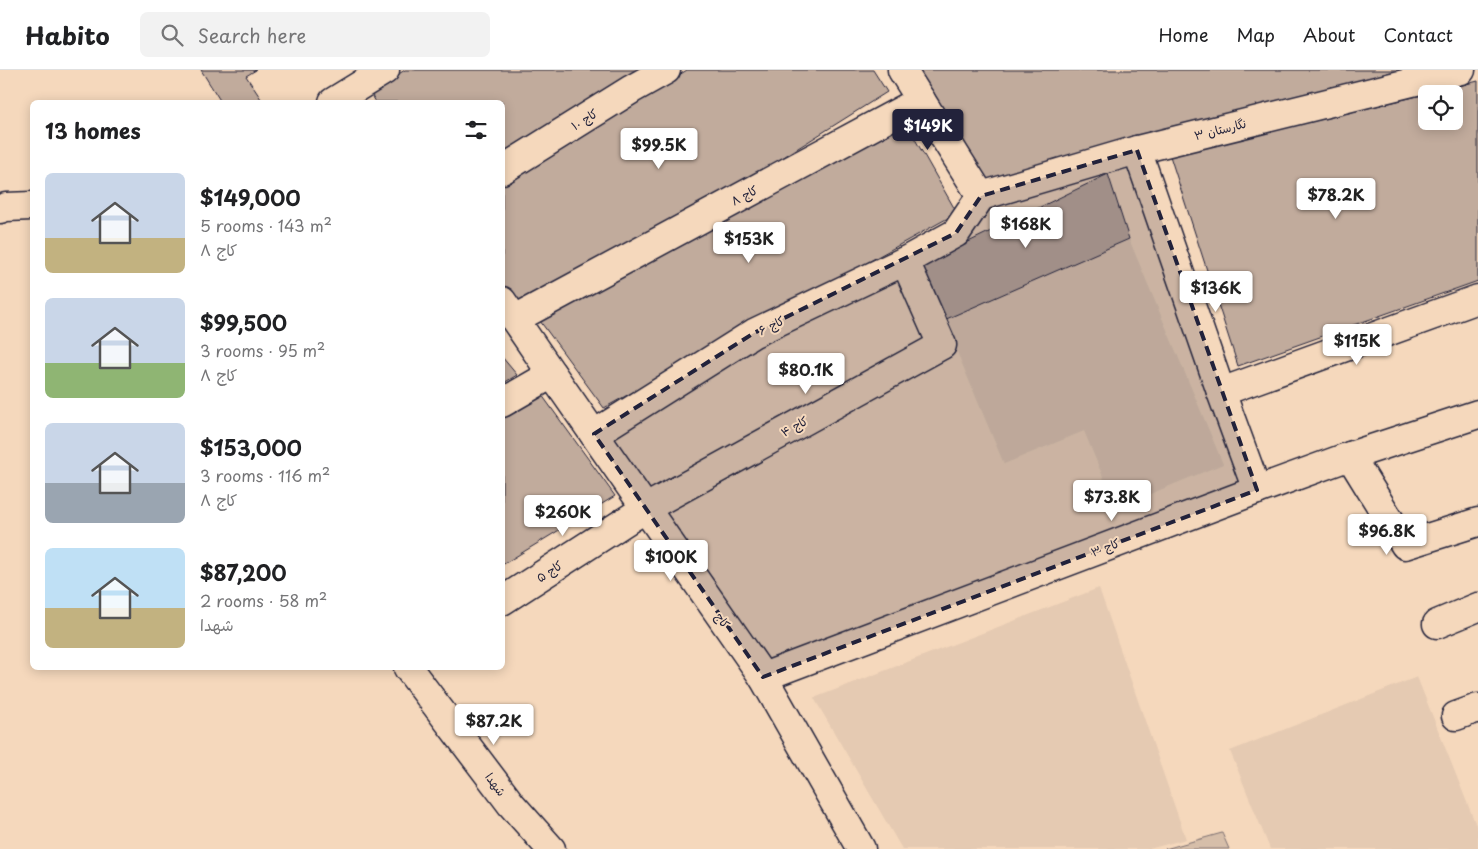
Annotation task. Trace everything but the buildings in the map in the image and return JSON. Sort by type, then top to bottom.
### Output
[{"type":"street","points":[[349,91],[386,70]]},
{"type":"street","name":"کاج ۱۰","points":[[505,168],[666,70]]},
{"type":"street","points":[[902,70],[980,196]]},
{"type":"street","name":"نگارستان ۳","points":[[980,196],[1137,150],[1460,70]]},
{"type":"street","name":"کاج ۸","points":[[509,310],[921,100]]},
{"type":"street","points":[[1137,150],[1257,490]]},
{"type":"street","name":"کاج ۶","points":[[594,434],[754,333],[905,261],[956,233],[980,196]]},
{"type":"street","points":[[0,209],[6,206],[30,206]]},
{"type":"street","name":"کاج ۴","points":[[646,508],[942,345],[905,261]]},
{"type":"street","points":[[1221,392],[1478,299]]},
{"type":"street","name":"کاج","points":[[509,310],[763,677],[861,849]]},
{"type":"street","points":[[505,401],[552,374]]},
{"type":"street","name":"کاج ۳","points":[[763,677],[1257,490],[1350,456],[1478,414]]},
{"type":"street","points":[[1350,456],[1405,545],[1478,522]]},
{"type":"street","name":"کاج ۵","points":[[505,599],[646,508]]},
{"type":"street","points":[[1436,624],[1478,607]]},
{"type":"street","name":"شهدا","points":[[410,670],[512,804],[551,849]]},
{"type":"highlighted area","points":[[1137,150],[1257,490],[763,677],[594,434],[754,333],[956,233],[981,196]]},
{"type":"shaded area","points":[[1129,239],[1223,464],[1116,508],[1084,431],[1004,464],[942,316]]},
{"type":"shaded area","points":[[1099,588],[1186,839],[1149,849],[902,849],[814,698]]},
{"type":"shaded area","points":[[1417,677],[1478,830],[1478,849],[1270,849],[1230,751]]},
{"type":"shaded area","points":[[1222,833],[1229,849],[1165,849]]}]
